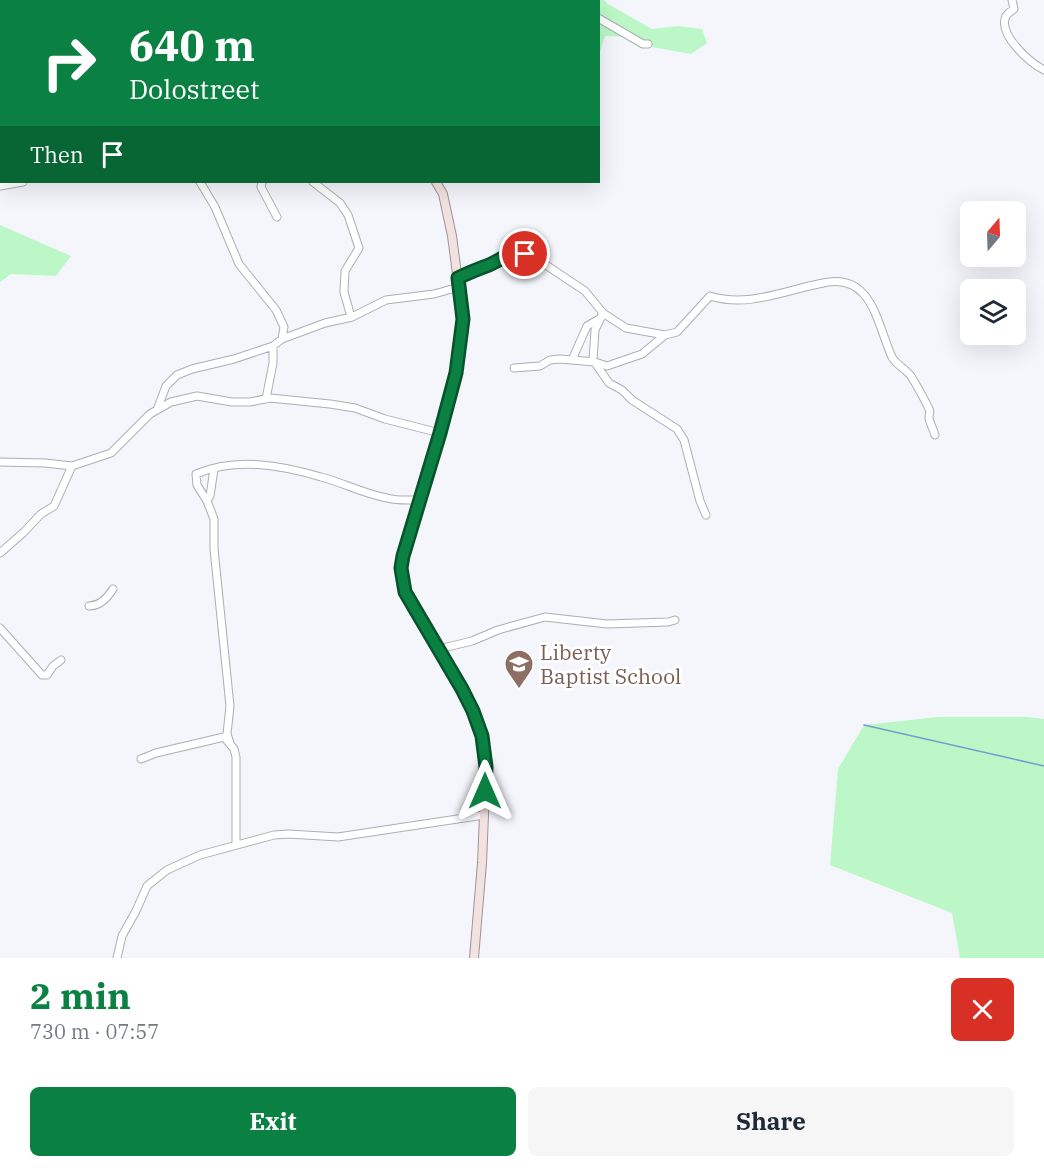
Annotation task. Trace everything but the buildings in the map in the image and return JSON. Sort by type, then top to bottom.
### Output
[{"type":"main road","points":[[437,183],[448,210],[463,319],[461,342],[440,433],[401,568],[405,592],[462,689],[482,736],[486,767],[474,958]]},
{"type":"street","points":[[1012,0],[1014,9],[1006,16],[1005,24],[1009,35],[1024,56],[1044,70]]},
{"type":"street","points":[[600,19],[643,44],[648,44]]},
{"type":"street","points":[[0,186],[17,183]]},
{"type":"street","points":[[201,183],[215,207],[238,264],[276,310],[284,327],[282,339]]},
{"type":"street","points":[[262,183],[261,187],[277,217]]},
{"type":"street","points":[[314,183],[340,203],[348,214],[358,248],[345,272],[344,292],[351,317]]},
{"type":"street","points":[[158,410],[166,386],[177,375],[273,346],[282,339],[325,323],[351,317],[386,300],[434,294],[458,283],[500,258],[515,253],[525,254],[543,263],[585,291],[602,316],[626,328],[665,335]]},
{"type":"street","points":[[514,368],[540,366],[549,360],[595,362],[607,366],[635,357],[665,335],[677,332],[710,296],[725,301],[763,298],[838,280],[855,286],[867,298],[880,321],[880,330],[892,360],[906,370],[930,410],[929,419],[935,435]]},
{"type":"street","points":[[572,360],[587,326],[602,316]]},
{"type":"street","points":[[602,316],[595,330],[593,360],[609,383],[677,429],[684,440],[700,501],[706,515]]},
{"type":"street","points":[[266,399],[273,363],[273,346]]},
{"type":"street","points":[[0,462],[72,466],[111,453],[150,414],[171,402],[197,396],[232,402],[286,398],[355,408],[440,433]]},
{"type":"street","points":[[236,844],[236,758],[227,734],[230,706],[214,549],[214,519],[197,485],[196,474],[236,464],[259,464],[323,477],[363,493],[390,499],[419,500]]},
{"type":"street","points":[[0,553],[41,513],[54,506],[72,466]]},
{"type":"street","points":[[207,501],[210,496],[214,469]]},
{"type":"street","points":[[89,606],[93,607],[108,597],[113,589]]},
{"type":"street","points":[[439,649],[472,641],[498,630],[544,617],[607,624],[675,620]]},
{"type":"street","points":[[0,628],[42,675],[47,675],[52,666],[61,660]]},
{"type":"street","points":[[141,759],[156,753],[224,737],[230,743]]},
{"type":"street","points":[[117,958],[122,936],[147,886],[167,870],[200,855],[236,844],[289,834],[338,837],[484,814]]},
{"type":"green space","points":[[600,0],[604,0],[652,29],[678,26],[702,29],[707,43],[691,54],[652,47],[627,37],[605,36],[600,52]]},
{"type":"green space","points":[[0,225],[71,256],[56,276],[11,274],[0,282]]},
{"type":"green space","points":[[938,717],[1044,719],[1044,958],[960,958],[952,913],[830,865],[838,769],[864,725]]},
{"type":"waterway","points":[[864,725],[1044,766]]},
{"type":"place","name":"Liberty Baptist School","points":[[519,690]]},
{"type":"route","points":[[485,791],[486,767],[482,736],[473,711],[405,592],[401,568],[456,373],[463,319],[458,278],[500,258],[515,253],[525,254]]}]
